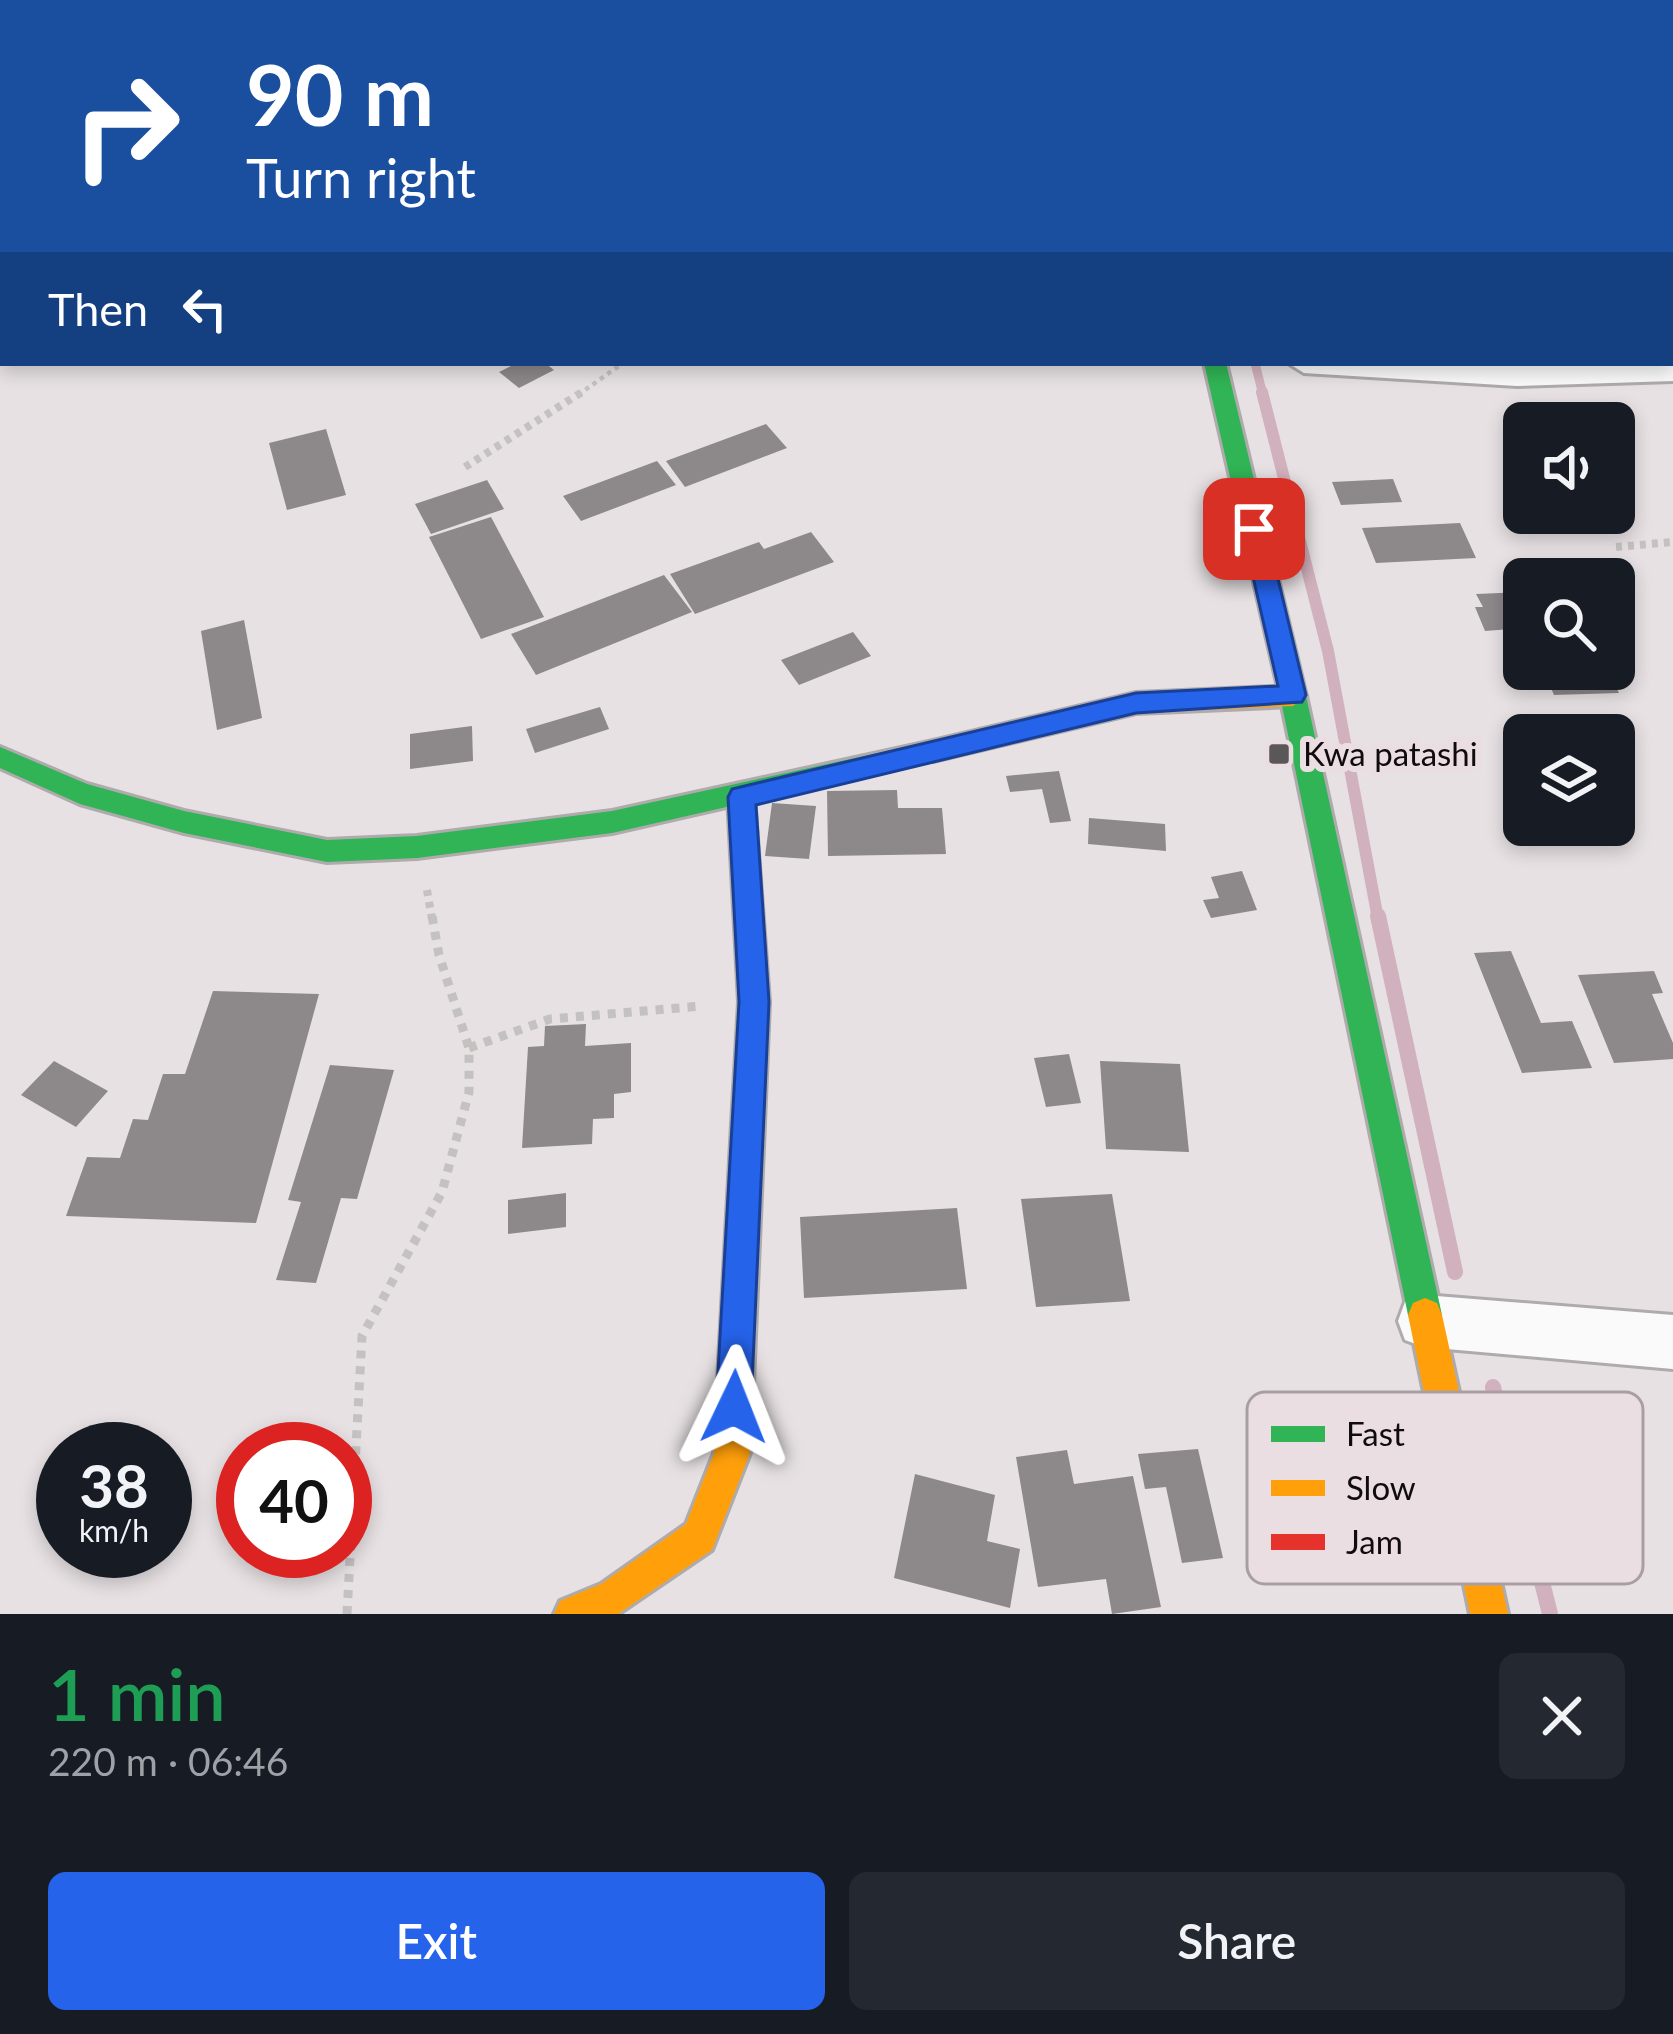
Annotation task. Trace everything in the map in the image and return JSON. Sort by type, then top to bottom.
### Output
[{"type":"street","points":[[1216,366],[1293,695],[1440,1392]]},
{"type":"street","points":[[1353,366],[1517,376],[1673,371]]},
{"type":"street","points":[[0,757],[80,793],[184,822],[327,851],[417,847],[612,822],[742,797],[1136,703],[1293,695]]},
{"type":"street","points":[[573,1614],[614,1597],[699,1537],[732,1453],[754,1002],[742,797]]},
{"type":"street","points":[[1424,1321],[1673,1342]]},
{"type":"street","points":[[1482,1584],[1489,1614]]},
{"type":"path","points":[[465,467],[532,428],[619,366]]},
{"type":"path","points":[[1616,547],[1673,542]]},
{"type":"path","points":[[347,1614],[362,1336],[442,1192],[469,1092],[470,1048],[440,955],[417,847]]},
{"type":"path","points":[[470,1048],[550,1019],[754,1002]]},
{"type":"building","points":[[511,366],[554,370],[519,388],[499,372]]},
{"type":"building","points":[[766,424],[787,448],[685,487],[666,461]]},
{"type":"building","points":[[326,429],[346,495],[287,510],[269,443]]},
{"type":"building","points":[[657,461],[676,485],[581,521],[563,496]]},
{"type":"building","points":[[1393,479],[1402,502],[1341,505],[1332,482]]},
{"type":"building","points":[[487,480],[504,509],[431,534],[415,504]]},
{"type":"building","points":[[491,517],[544,617],[481,639],[429,537]]},
{"type":"building","points":[[1460,523],[1476,558],[1376,563],[1362,528]]},
{"type":"building","points":[[811,532],[834,562],[695,614],[670,574],[759,542],[764,549]]},
{"type":"building","points":[[664,575],[692,612],[536,675],[511,634]]},
{"type":"building","points":[[1503,593],[1503,630],[1485,631],[1475,607],[1483,607],[1476,594]]},
{"type":"building","points":[[244,620],[262,718],[217,730],[201,631]]},
{"type":"building","points":[[853,632],[871,656],[799,685],[781,660]]},
{"type":"building","points":[[1552,690],[1619,693],[1554,695]]},
{"type":"building","points":[[600,707],[609,729],[535,753],[526,729]]},
{"type":"building","points":[[472,726],[473,761],[410,769],[410,734]]},
{"type":"building","points":[[1059,771],[1071,821],[1050,823],[1042,789],[1010,792],[1006,776]]},
{"type":"building","points":[[897,790],[898,808],[942,808],[946,854],[828,856],[827,791]]},
{"type":"building","points":[[772,803],[816,806],[809,859],[765,856]]},
{"type":"building","points":[[1089,818],[1165,824],[1166,851],[1088,844]]},
{"type":"building","points":[[1242,871],[1257,910],[1211,918],[1203,900],[1219,898],[1211,877]]},
{"type":"building","points":[[1511,951],[1541,1023],[1572,1021],[1592,1068],[1522,1073],[1474,953]]},
{"type":"building","points":[[1654,971],[1663,993],[1652,994],[1673,1043],[1673,1059],[1614,1063],[1578,975]]},
{"type":"building","points":[[213,991],[319,994],[256,1223],[66,1216],[87,1157],[120,1158],[133,1119],[148,1120],[163,1074],[185,1074]]},
{"type":"building","points":[[586,1024],[585,1046],[631,1043],[631,1092],[614,1094],[614,1118],[593,1119],[592,1144],[522,1148],[528,1047],[544,1046],[545,1026]]},
{"type":"building","points":[[1069,1054],[1081,1103],[1046,1107],[1034,1058]]},
{"type":"building","points":[[54,1061],[108,1091],[76,1127],[21,1095]]},
{"type":"building","points":[[1100,1061],[1180,1064],[1189,1152],[1106,1149]]},
{"type":"building","points":[[330,1065],[394,1070],[357,1199],[341,1198],[316,1283],[276,1280],[301,1202],[288,1200]]},
{"type":"building","points":[[566,1193],[566,1227],[508,1234],[508,1200]]},
{"type":"building","points":[[1112,1194],[1130,1301],[1036,1307],[1021,1199]]},
{"type":"building","points":[[957,1208],[967,1289],[804,1298],[800,1217]]},
{"type":"building","points":[[1198,1449],[1223,1558],[1182,1563],[1166,1487],[1145,1489],[1138,1454]]},
{"type":"building","points":[[1067,1450],[1074,1484],[1133,1476],[1161,1607],[1112,1614],[1106,1579],[1038,1587],[1016,1457]]},
{"type":"building","points":[[915,1474],[995,1495],[987,1541],[1020,1549],[1010,1608],[894,1578]]},
{"type":"waterway","points":[[1256,366],[1263,395]]},
{"type":"waterway","points":[[1262,392],[1328,651],[1378,919]]},
{"type":"waterway","points":[[1378,916],[1455,1272]]},
{"type":"waterway","points":[[1493,1387],[1494,1392]]},
{"type":"waterway","points":[[1542,1584],[1550,1614]]},
{"type":"traffic: fast","points":[[1216,366],[1293,696],[1425,1315]]},
{"type":"traffic: fast","points":[[0,757],[80,793],[184,822],[327,851],[417,847],[612,822],[933,751]]},
{"type":"traffic: slow","points":[[933,751],[1136,703],[1293,696]]},
{"type":"traffic: slow","points":[[573,1614],[614,1597],[699,1537],[732,1453],[748,1124]]},
{"type":"traffic: slow","points":[[1425,1315],[1441,1392]]},
{"type":"traffic: slow","points":[[1483,1584],[1489,1614]]},
{"type":"traffic: jam","points":[[741,797],[754,1002],[748,1124]]},
{"type":"place","name":"Kwa patashi","points":[[1279,754]]},
{"type":"route","points":[[734,1407],[754,1002],[742,797],[1136,703],[1293,695],[1254,529]]}]
